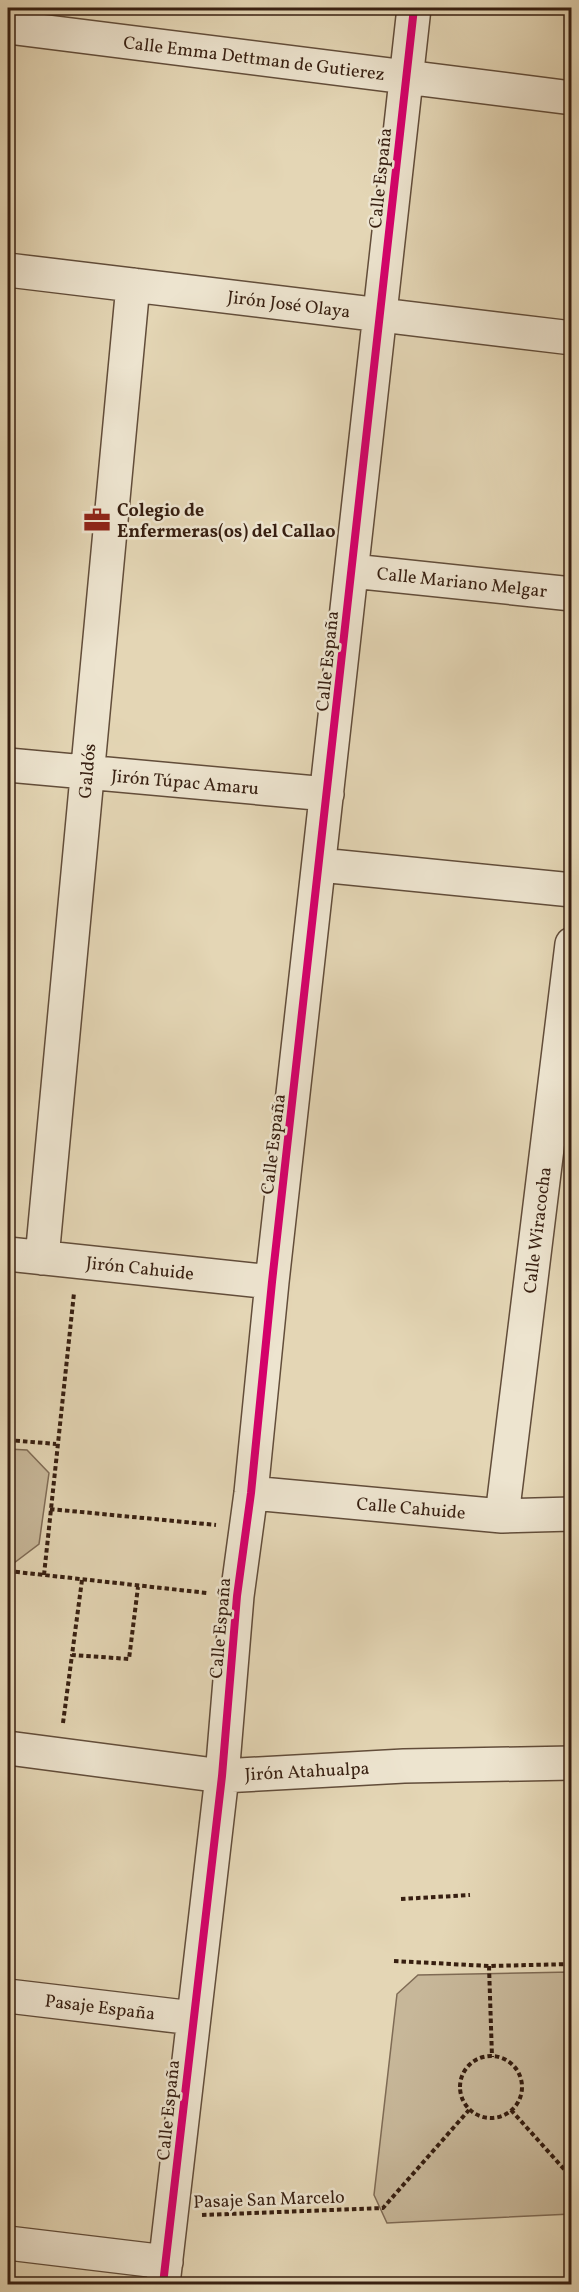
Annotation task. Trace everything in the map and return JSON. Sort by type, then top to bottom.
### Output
[{"type":"street","name":"Calle España","points":[[165,2273],[222,1776],[237,1596],[251,1493],[272,1282],[414,8]]},
{"type":"street","name":"Calle Emma Dettman de Gutierez","points":[[8,27],[572,98]]},
{"type":"street","name":"Jirón José Olaya","points":[[8,270],[572,338]]},
{"type":"street","name":"Galdós","points":[[42,1258],[133,285]]},
{"type":"street","name":"Calle Mariano Melgar","points":[[352,571],[572,594]]},
{"type":"street","name":"Jirón Túpac Amaru","points":[[8,765],[327,794]]},
{"type":"street","points":[[320,865],[572,891]]},
{"type":"street","name":"Calle Wiracocha","points":[[502,1516],[572,944]]},
{"type":"street","name":"Jirón Cahuide","points":[[8,1254],[272,1282]]},
{"type":"street","name":"Calle Cahuide","points":[[251,1493],[502,1516],[572,1514]]},
{"type":"street","name":"Jirón Atahualpa","points":[[8,1748],[222,1776],[404,1766],[572,1763]]},
{"type":"street","name":"Pasaje España","points":[[8,1995],[194,2018]]},
{"type":"street","points":[[8,2243],[165,2273]]},
{"type":"path","points":[[44,1575],[77,1261]]},
{"type":"path","points":[[8,1440],[56,1444]]},
{"type":"path","points":[[50,1509],[246,1528]]},
{"type":"path","points":[[8,1571],[237,1596]]},
{"type":"path","points":[[58,1754],[82,1580]]},
{"type":"path","points":[[72,1655],[129,1659],[138,1587]]},
{"type":"path","points":[[401,1899],[470,1895]]},
{"type":"path","points":[[394,1961],[489,1966],[572,1964]]},
{"type":"path","points":[[489,1966],[492,2056]]},
{"type":"path","points":[[492,2056],[507,2061],[520,2077],[522,2087],[520,2097],[512,2110],[498,2117],[488,2118],[478,2116],[469,2110],[463,2102],[460,2082],[469,2064],[492,2056]]},
{"type":"path","points":[[512,2110],[572,2178]]},
{"type":"shaded area","points":[[8,1449],[27,1450],[49,1473],[39,1544],[14,1563],[8,1562]]},
{"type":"shaded area","points":[[571,1972],[571,2214],[387,2223],[374,2195],[397,1994],[418,1975]]},
{"type":"cycle path","points":[[163,2284],[222,1776],[237,1596],[251,1493],[272,1282],[414,8]]},
{"type":"place","name":"Colegio de Enfermeras(os) del Callao","points":[[97,520]]}]
